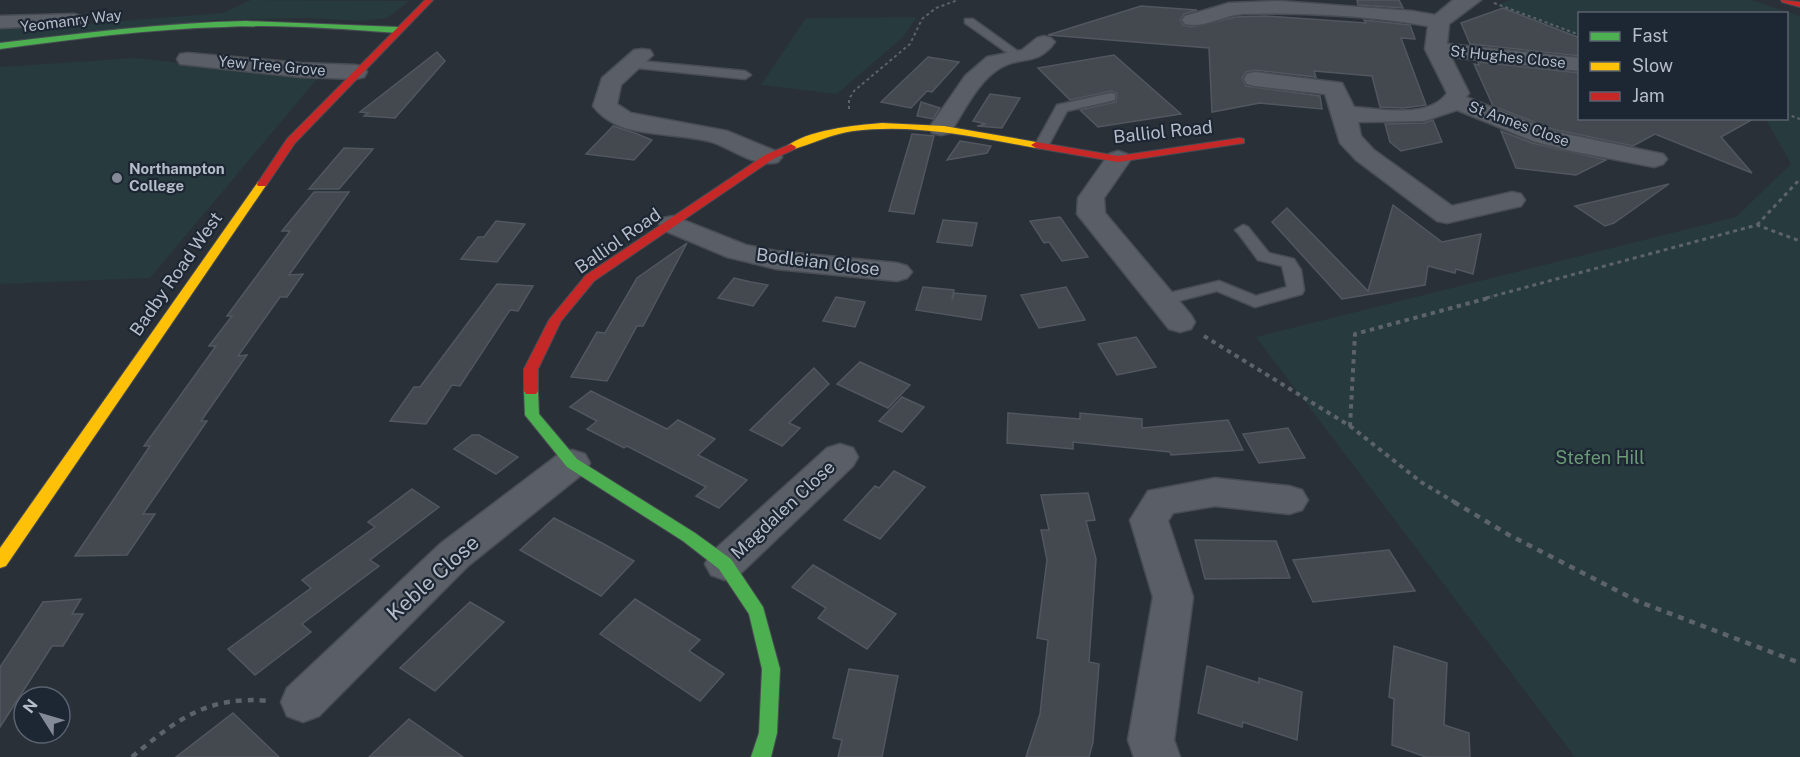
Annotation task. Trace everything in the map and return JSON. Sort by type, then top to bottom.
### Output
[{"type":"street","name":"Badby Road West","points":[[0,561],[291,141],[356,72],[429,0]]},
{"type":"street","points":[[1785,0],[1800,5]]},
{"type":"street","points":[[1345,114],[1419,116],[1443,110],[1455,101],[1458,93],[1436,49],[1439,22],[1460,4],[1480,1]]},
{"type":"street","points":[[1192,20],[1229,9],[1330,5],[1439,22]]},
{"type":"street","points":[[0,22],[74,20]]},
{"type":"street","name":"Yeomanry Way","points":[[0,46],[116,32],[225,24],[292,23],[398,30]]},
{"type":"street","points":[[941,128],[973,81],[995,62],[1029,55],[1044,42]]},
{"type":"street","name":"St Hughes Close","points":[[1436,49],[1578,65]]},
{"type":"street","name":"Yew Tree Grove","points":[[188,59],[301,70],[356,72]]},
{"type":"street","points":[[636,60],[610,83],[605,106],[624,119],[718,136],[769,157]]},
{"type":"street","points":[[1255,79],[1334,88],[1345,114],[1349,138],[1365,155],[1447,215],[1512,200]]},
{"type":"street","name":"St Annes Close","points":[[1455,101],[1542,136],[1571,144],[1654,159]]},
{"type":"street","name":"Balliol Road","points":[[761,757],[768,733],[771,669],[757,612],[725,564],[689,537],[572,463],[531,415],[531,369],[555,320],[591,278],[769,157],[798,143],[848,129],[909,124],[1118,159],[1240,141]]},
{"type":"street","points":[[1118,159],[1091,198],[1091,214],[1180,322]]},
{"type":"street","name":"Bodleian Close","points":[[673,224],[737,251],[776,260],[897,272]]},
{"type":"street","name":"Magdalen Close","points":[[725,564],[840,457]]},
{"type":"street","name":"Keble Close","points":[[303,702],[454,555],[572,463]]},
{"type":"street","points":[[1157,757],[1151,740],[1173,597],[1149,520],[1161,501],[1215,492],[1289,500]]},
{"type":"lane","points":[[969,21],[1020,57]]},
{"type":"lane","points":[[636,60],[745,75]]},
{"type":"lane","points":[[1042,145],[1062,108],[1111,97]]},
{"type":"lane","points":[[1163,300],[1219,286],[1255,302],[1296,290],[1293,270],[1288,262],[1264,257],[1243,230]]},
{"type":"path","points":[[848,129],[849,99],[854,91],[910,44],[922,19],[936,8],[958,0]]},
{"type":"path","points":[[1480,1],[1578,34]]},
{"type":"path","points":[[1350,426],[1355,334],[1757,225],[1800,179]]},
{"type":"path","points":[[1757,225],[1800,241]]},
{"type":"path","points":[[1180,322],[1350,426],[1421,482],[1509,535],[1636,601],[1800,663]]},
{"type":"path","points":[[132,757],[169,726],[208,705],[245,696],[276,702],[303,702]]},
{"type":"green space","points":[[251,0],[409,1],[387,18],[361,21],[305,18],[216,20],[0,42],[0,27],[83,24],[223,13]]},
{"type":"green space","name":"Stefen Hill","points":[[1511,0],[1751,0],[1788,12],[1578,12],[1578,37],[1497,5]]},
{"type":"green space","name":"Stefen Hill","points":[[1788,12],[1800,16],[1800,757],[1575,757],[1256,337],[1736,217],[1791,164],[1767,120],[1788,120]]},
{"type":"green space","points":[[917,17],[902,38],[837,94],[761,85],[806,18]]},
{"type":"green space","name":"Northampton College","points":[[136,58],[317,79],[150,278],[0,284],[0,67]]},
{"type":"building","points":[[1357,0],[1399,0],[1403,8],[1358,5]]},
{"type":"building","points":[[1141,6],[1197,10],[1184,14],[1180,20],[1183,25],[1192,27],[1236,17],[1265,16],[1366,23],[1364,20],[1410,25],[1415,39],[1401,38],[1426,105],[1404,108],[1380,107],[1372,76],[1314,71],[1316,77],[1255,70],[1246,72],[1242,78],[1246,86],[1320,96],[1322,109],[1260,103],[1212,112],[1209,48],[1048,35]]},
{"type":"building","points":[[1503,8],[1578,37],[1578,56],[1470,44],[1461,23]]},
{"type":"building","points":[[437,52],[445,61],[395,118],[364,116],[368,113],[360,112]]},
{"type":"building","points":[[1114,55],[1181,114],[1098,127],[1080,110],[1116,102],[1117,93],[1111,91],[1070,100],[1038,68]]},
{"type":"building","points":[[928,57],[959,62],[932,92],[927,91],[911,108],[881,102]]},
{"type":"building","points":[[1478,62],[1578,73],[1578,120],[1751,120],[1721,137],[1752,173],[1655,134],[1633,146],[1552,129],[1493,106],[1474,64],[1479,65]]},
{"type":"building","points":[[990,94],[1020,98],[1002,128],[977,126],[986,124],[973,121]]},
{"type":"building","points":[[921,102],[940,108],[933,119],[917,116]]},
{"type":"building","points":[[1433,120],[1442,142],[1401,151],[1390,142],[1385,124],[1424,123]]},
{"type":"building","points":[[613,126],[652,140],[634,160],[586,154]]},
{"type":"building","points":[[1501,131],[1532,143],[1606,160],[1576,175],[1516,168]]},
{"type":"building","points":[[912,134],[934,136],[914,214],[889,211]]},
{"type":"building","points":[[960,141],[991,146],[987,153],[947,160]]},
{"type":"building","points":[[344,148],[373,149],[339,189],[309,189]]},
{"type":"building","points":[[1669,184],[1614,223],[1605,226],[1575,206]]},
{"type":"building","points":[[314,192],[349,192],[289,275],[303,274],[287,297],[280,297],[238,356],[247,355],[201,421],[207,421],[143,514],[155,514],[127,555],[75,556],[150,446],[144,446],[216,346],[209,346],[232,316],[227,316],[290,231],[282,231]]},
{"type":"building","points":[[1393,205],[1442,242],[1481,234],[1473,274],[1456,269],[1455,273],[1428,266],[1425,285],[1342,299],[1272,222],[1287,208],[1368,291]]},
{"type":"building","points":[[1060,217],[1088,257],[1062,261],[1049,242],[1044,243],[1030,221]]},
{"type":"building","points":[[943,220],[977,223],[972,246],[937,242]]},
{"type":"building","points":[[496,221],[525,224],[497,262],[461,259],[478,237],[484,237]]},
{"type":"building","points":[[687,243],[643,326],[637,326],[607,381],[571,377],[597,332],[605,333],[637,278]]},
{"type":"building","points":[[734,278],[768,285],[753,306],[718,298]]},
{"type":"building","points":[[497,284],[533,286],[518,311],[510,310],[460,386],[452,385],[426,424],[390,421],[414,387],[420,387]]},
{"type":"building","points":[[923,287],[954,290],[952,300],[954,293],[986,296],[981,320],[916,310]]},
{"type":"building","points":[[1066,287],[1085,320],[1039,328],[1021,295]]},
{"type":"building","points":[[836,297],[865,302],[855,327],[823,321]]},
{"type":"building","points":[[1136,337],[1156,367],[1117,375],[1098,344]]},
{"type":"building","points":[[860,362],[910,385],[888,408],[837,384]]},
{"type":"building","points":[[814,368],[829,384],[789,423],[800,428],[782,446],[750,430]]},
{"type":"building","points":[[591,391],[667,429],[678,420],[715,439],[698,455],[747,480],[719,508],[696,496],[706,487],[627,446],[624,448],[587,429],[597,421],[570,407]]},
{"type":"building","points":[[902,397],[924,407],[902,432],[879,421]]},
{"type":"building","points":[[1008,413],[1080,419],[1080,413],[1142,419],[1142,428],[1228,420],[1243,450],[1171,455],[1170,452],[1073,442],[1073,449],[1007,443]]},
{"type":"building","points":[[1288,428],[1305,458],[1259,463],[1243,434]]},
{"type":"building","points":[[472,435],[479,435],[518,457],[496,474],[454,449]]},
{"type":"building","points":[[894,471],[925,487],[880,539],[844,520],[875,486],[879,488]]},
{"type":"building","points":[[412,489],[439,507],[370,560],[379,566],[302,624],[311,632],[255,675],[228,649],[311,588],[302,580],[375,527],[368,522]]},
{"type":"building","points":[[1088,493],[1095,520],[1086,521],[1096,559],[1089,662],[1099,664],[1093,742],[1089,757],[1026,757],[1040,714],[1048,640],[1037,638],[1047,560],[1041,530],[1049,530],[1041,495]]},
{"type":"building","points":[[554,518],[634,561],[601,596],[520,550]]},
{"type":"building","points":[[1195,540],[1276,541],[1290,578],[1205,579]]},
{"type":"building","points":[[1389,550],[1415,591],[1313,602],[1293,560]]},
{"type":"building","points":[[813,565],[896,614],[867,649],[818,618],[826,608],[792,587]]},
{"type":"building","points":[[81,599],[72,614],[83,614],[63,646],[52,646],[27,685],[12,685],[12,708],[0,727],[0,667],[43,602]]},
{"type":"building","points":[[635,599],[700,640],[689,651],[724,674],[700,701],[600,634]]},
{"type":"building","points":[[470,602],[504,622],[435,691],[400,668]]},
{"type":"building","points":[[1394,646],[1447,663],[1444,725],[1469,733],[1470,757],[1426,757],[1392,745],[1394,699],[1389,697]]},
{"type":"building","points":[[1207,666],[1259,683],[1259,678],[1302,692],[1297,740],[1243,722],[1242,727],[1198,713]]},
{"type":"building","points":[[849,669],[898,676],[882,757],[838,757],[842,740],[833,738]]},
{"type":"building","points":[[233,713],[279,757],[176,757]]},
{"type":"building","points":[[409,719],[463,757],[369,757]]},
{"type":"traffic: fast","points":[[0,46],[196,25],[289,24],[398,30]]},
{"type":"traffic: fast","points":[[531,391],[532,415],[572,463],[689,537],[725,564],[757,612],[771,669],[768,733],[761,757]]},
{"type":"traffic: slow","points":[[791,147],[821,135],[882,126],[944,129],[1036,145]]},
{"type":"traffic: slow","points":[[0,561],[262,184]]},
{"type":"traffic: jam","points":[[262,184],[291,141],[429,0]]},
{"type":"traffic: jam","points":[[1785,0],[1800,5]]},
{"type":"traffic: jam","points":[[1036,145],[1118,159],[1240,141]]},
{"type":"traffic: jam","points":[[531,391],[531,369],[555,320],[590,278],[769,157],[791,147]]},
{"type":"place","name":"Northampton College","points":[[117,178]]}]
